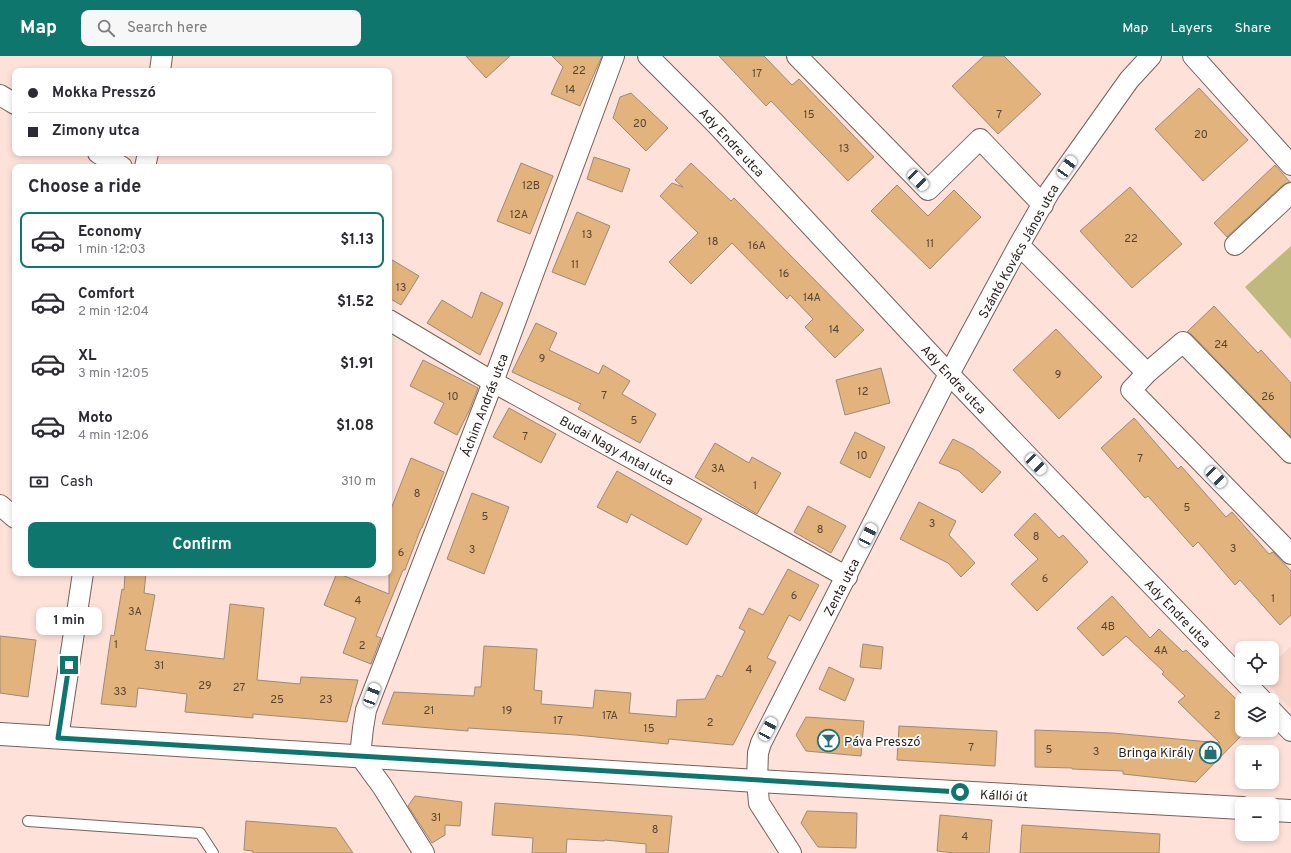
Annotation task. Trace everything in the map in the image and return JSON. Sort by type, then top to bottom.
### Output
[{"type":"main road","name":"Kállói út","points":[[0,734],[756,781],[1235,808]]},
{"type":"main road","points":[[1279,810],[1291,811]]},
{"type":"street","points":[[160,68],[162,56]]},
{"type":"street","name":"Áchim András utca","points":[[360,756],[366,710],[493,382],[614,56]]},
{"type":"street","name":"Ady Endre utca","points":[[648,56],[715,123],[950,374],[1255,693]]},
{"type":"street","points":[[797,56],[928,190],[980,139],[1042,205]]},
{"type":"street","name":"Szántó Kovács János utca","points":[[950,374],[1019,245],[1050,191],[1129,80],[1151,56]]},
{"type":"street","points":[[1193,56],[1291,165]]},
{"type":"street","points":[[0,95],[12,102]]},
{"type":"street","points":[[103,156],[117,164]]},
{"type":"street","points":[[1236,245],[1291,193]]},
{"type":"street","points":[[1019,245],[1148,373]]},
{"type":"street","name":"Budai Nagy Antal utca","points":[[392,322],[493,382],[847,577]]},
{"type":"street","points":[[1291,453],[1183,342],[1131,390],[1291,554]]},
{"type":"street","name":"Zenta utca","points":[[791,853],[759,802],[756,781],[758,753],[761,743],[950,374]]},
{"type":"street","points":[[0,505],[12,515]]},
{"type":"street","points":[[58,738],[83,576]]},
{"type":"street","points":[[1279,718],[1291,731]]},
{"type":"street","points":[[360,756],[382,786],[424,853]]},
{"type":"lane","points":[[28,821],[200,833],[214,853]]},
{"type":"shaded area","points":[[1291,246],[1291,339],[1245,287]]},
{"type":"shaded area","points":[[1291,646],[1291,709],[1279,696],[1279,693],[1276,693],[1269,685],[1279,685],[1279,657]]},
{"type":"building","points":[[466,56],[510,56],[486,78]]},
{"type":"building","points":[[552,56],[602,56],[580,106],[551,94],[563,67]]},
{"type":"building","points":[[719,56],[764,56],[792,85],[799,79],[874,157],[848,181],[771,101],[766,106]]},
{"type":"building","points":[[984,56],[1004,56],[1041,94],[998,134],[952,86]]},
{"type":"building","points":[[1199,88],[1248,140],[1203,181],[1155,129]]},
{"type":"building","points":[[631,93],[668,128],[646,151],[613,118],[620,97]]},
{"type":"building","points":[[594,157],[630,169],[622,192],[587,179]]},
{"type":"building","points":[[521,163],[553,176],[530,234],[497,221]]},
{"type":"building","points":[[691,163],[731,201],[734,198],[864,330],[835,358],[805,327],[813,319],[790,295],[787,299],[732,243],[691,284],[669,262],[698,233],[660,196],[672,183],[683,187],[675,180]]},
{"type":"building","points":[[1275,165],[1290,182],[1283,185],[1227,237],[1214,223]]},
{"type":"building","points":[[897,185],[928,216],[954,190],[981,217],[930,269],[871,211]]},
{"type":"building","points":[[1130,187],[1182,244],[1132,288],[1080,231]]},
{"type":"building","points":[[577,212],[610,226],[585,285],[552,272]]},
{"type":"building","points":[[392,260],[419,276],[401,305],[392,300]]},
{"type":"building","points":[[481,292],[503,303],[480,355],[427,323],[442,300],[472,318]]},
{"type":"building","points":[[1214,306],[1258,353],[1261,350],[1291,383],[1291,437],[1191,334],[1187,332]]},
{"type":"building","points":[[536,323],[557,333],[549,350],[599,374],[603,365],[630,381],[622,394],[656,414],[640,443],[578,409],[581,404],[512,372]]},
{"type":"building","points":[[1056,329],[1102,377],[1059,419],[1013,370]]},
{"type":"building","points":[[423,360],[478,388],[457,435],[434,423],[444,403],[410,386]]},
{"type":"building","points":[[881,368],[890,403],[845,415],[836,380]]},
{"type":"building","points":[[509,408],[556,434],[541,463],[493,437]]},
{"type":"building","points":[[1134,418],[1178,469],[1181,466],[1226,517],[1232,512],[1269,554],[1273,552],[1291,571],[1291,615],[1280,625],[1240,580],[1235,585],[1198,542],[1193,547],[1148,496],[1145,498],[1101,448]]},
{"type":"building","points":[[855,432],[885,447],[870,478],[840,463]]},
{"type":"building","points":[[953,439],[973,449],[1001,472],[982,493],[959,471],[939,463]]},
{"type":"building","points":[[715,443],[749,463],[752,457],[781,473],[757,514],[695,477]]},
{"type":"building","points":[[411,458],[444,472],[405,570],[403,570],[376,636],[381,638],[371,664],[343,653],[356,618],[324,605],[336,576],[344,576],[389,594],[389,576],[392,576],[392,506]]},
{"type":"building","points":[[617,471],[702,519],[687,545],[631,514],[627,523],[597,507]]},
{"type":"building","points":[[472,493],[509,507],[484,574],[447,559]]},
{"type":"building","points":[[919,502],[956,521],[949,535],[975,563],[961,577],[948,563],[900,539]]},
{"type":"building","points":[[808,506],[846,526],[831,553],[794,532]]},
{"type":"building","points":[[1035,513],[1059,538],[1063,535],[1088,562],[1037,611],[1011,584],[1038,559],[1014,535]]},
{"type":"building","points":[[788,569],[819,585],[800,621],[789,615],[767,658],[776,662],[733,745],[669,739],[668,744],[576,735],[468,728],[468,731],[382,724],[394,692],[474,696],[475,687],[481,687],[484,646],[537,649],[534,690],[542,691],[541,704],[593,708],[595,690],[631,693],[629,713],[676,717],[677,700],[705,699],[717,675],[722,677],[745,631],[739,628],[749,608],[763,615]]},
{"type":"building","points":[[125,576],[146,576],[144,593],[155,595],[145,650],[224,659],[230,604],[264,608],[257,680],[300,684],[301,677],[358,680],[347,722],[253,714],[253,718],[185,712],[187,694],[138,688],[136,707],[101,704],[111,635],[114,636],[122,589],[124,590]]},
{"type":"building","points":[[1112,596],[1150,638],[1159,629],[1183,652],[1186,650],[1235,698],[1235,737],[1240,737],[1196,782],[1123,774],[1123,771],[1035,767],[1035,730],[1113,733],[1220,743],[1178,702],[1185,696],[1162,674],[1164,672],[1126,636],[1103,656],[1077,628]]},
{"type":"building","points":[[0,636],[36,640],[28,697],[0,693]]},
{"type":"building","points":[[863,644],[883,647],[881,669],[860,667]]},
{"type":"building","points":[[829,667],[854,679],[845,701],[819,689]]},
{"type":"building","points":[[806,717],[864,721],[861,756],[806,751],[796,735]]},
{"type":"building","points":[[899,726],[997,731],[995,766],[897,760]]},
{"type":"building","points":[[415,796],[462,802],[460,826],[445,825],[445,835],[432,843],[408,806]]},
{"type":"building","points":[[495,803],[672,816],[668,853],[646,853],[646,844],[605,840],[567,839],[566,853],[532,853],[533,838],[492,835]]},
{"type":"building","points":[[807,811],[857,813],[856,848],[818,847],[801,823]]},
{"type":"building","points":[[940,815],[992,820],[989,853],[954,853],[937,851]]},
{"type":"building","points":[[246,821],[336,828],[353,853],[253,853],[253,851],[244,850]]},
{"type":"building","points":[[1022,825],[1160,834],[1159,853],[1020,853]]},
{"type":"place","name":"Páva Presszó","points":[[828,741]]},
{"type":"place","name":"Bringa Király","points":[[1210,752]]},
{"type":"route","points":[[69,665],[58,738],[756,781],[960,792]]}]
